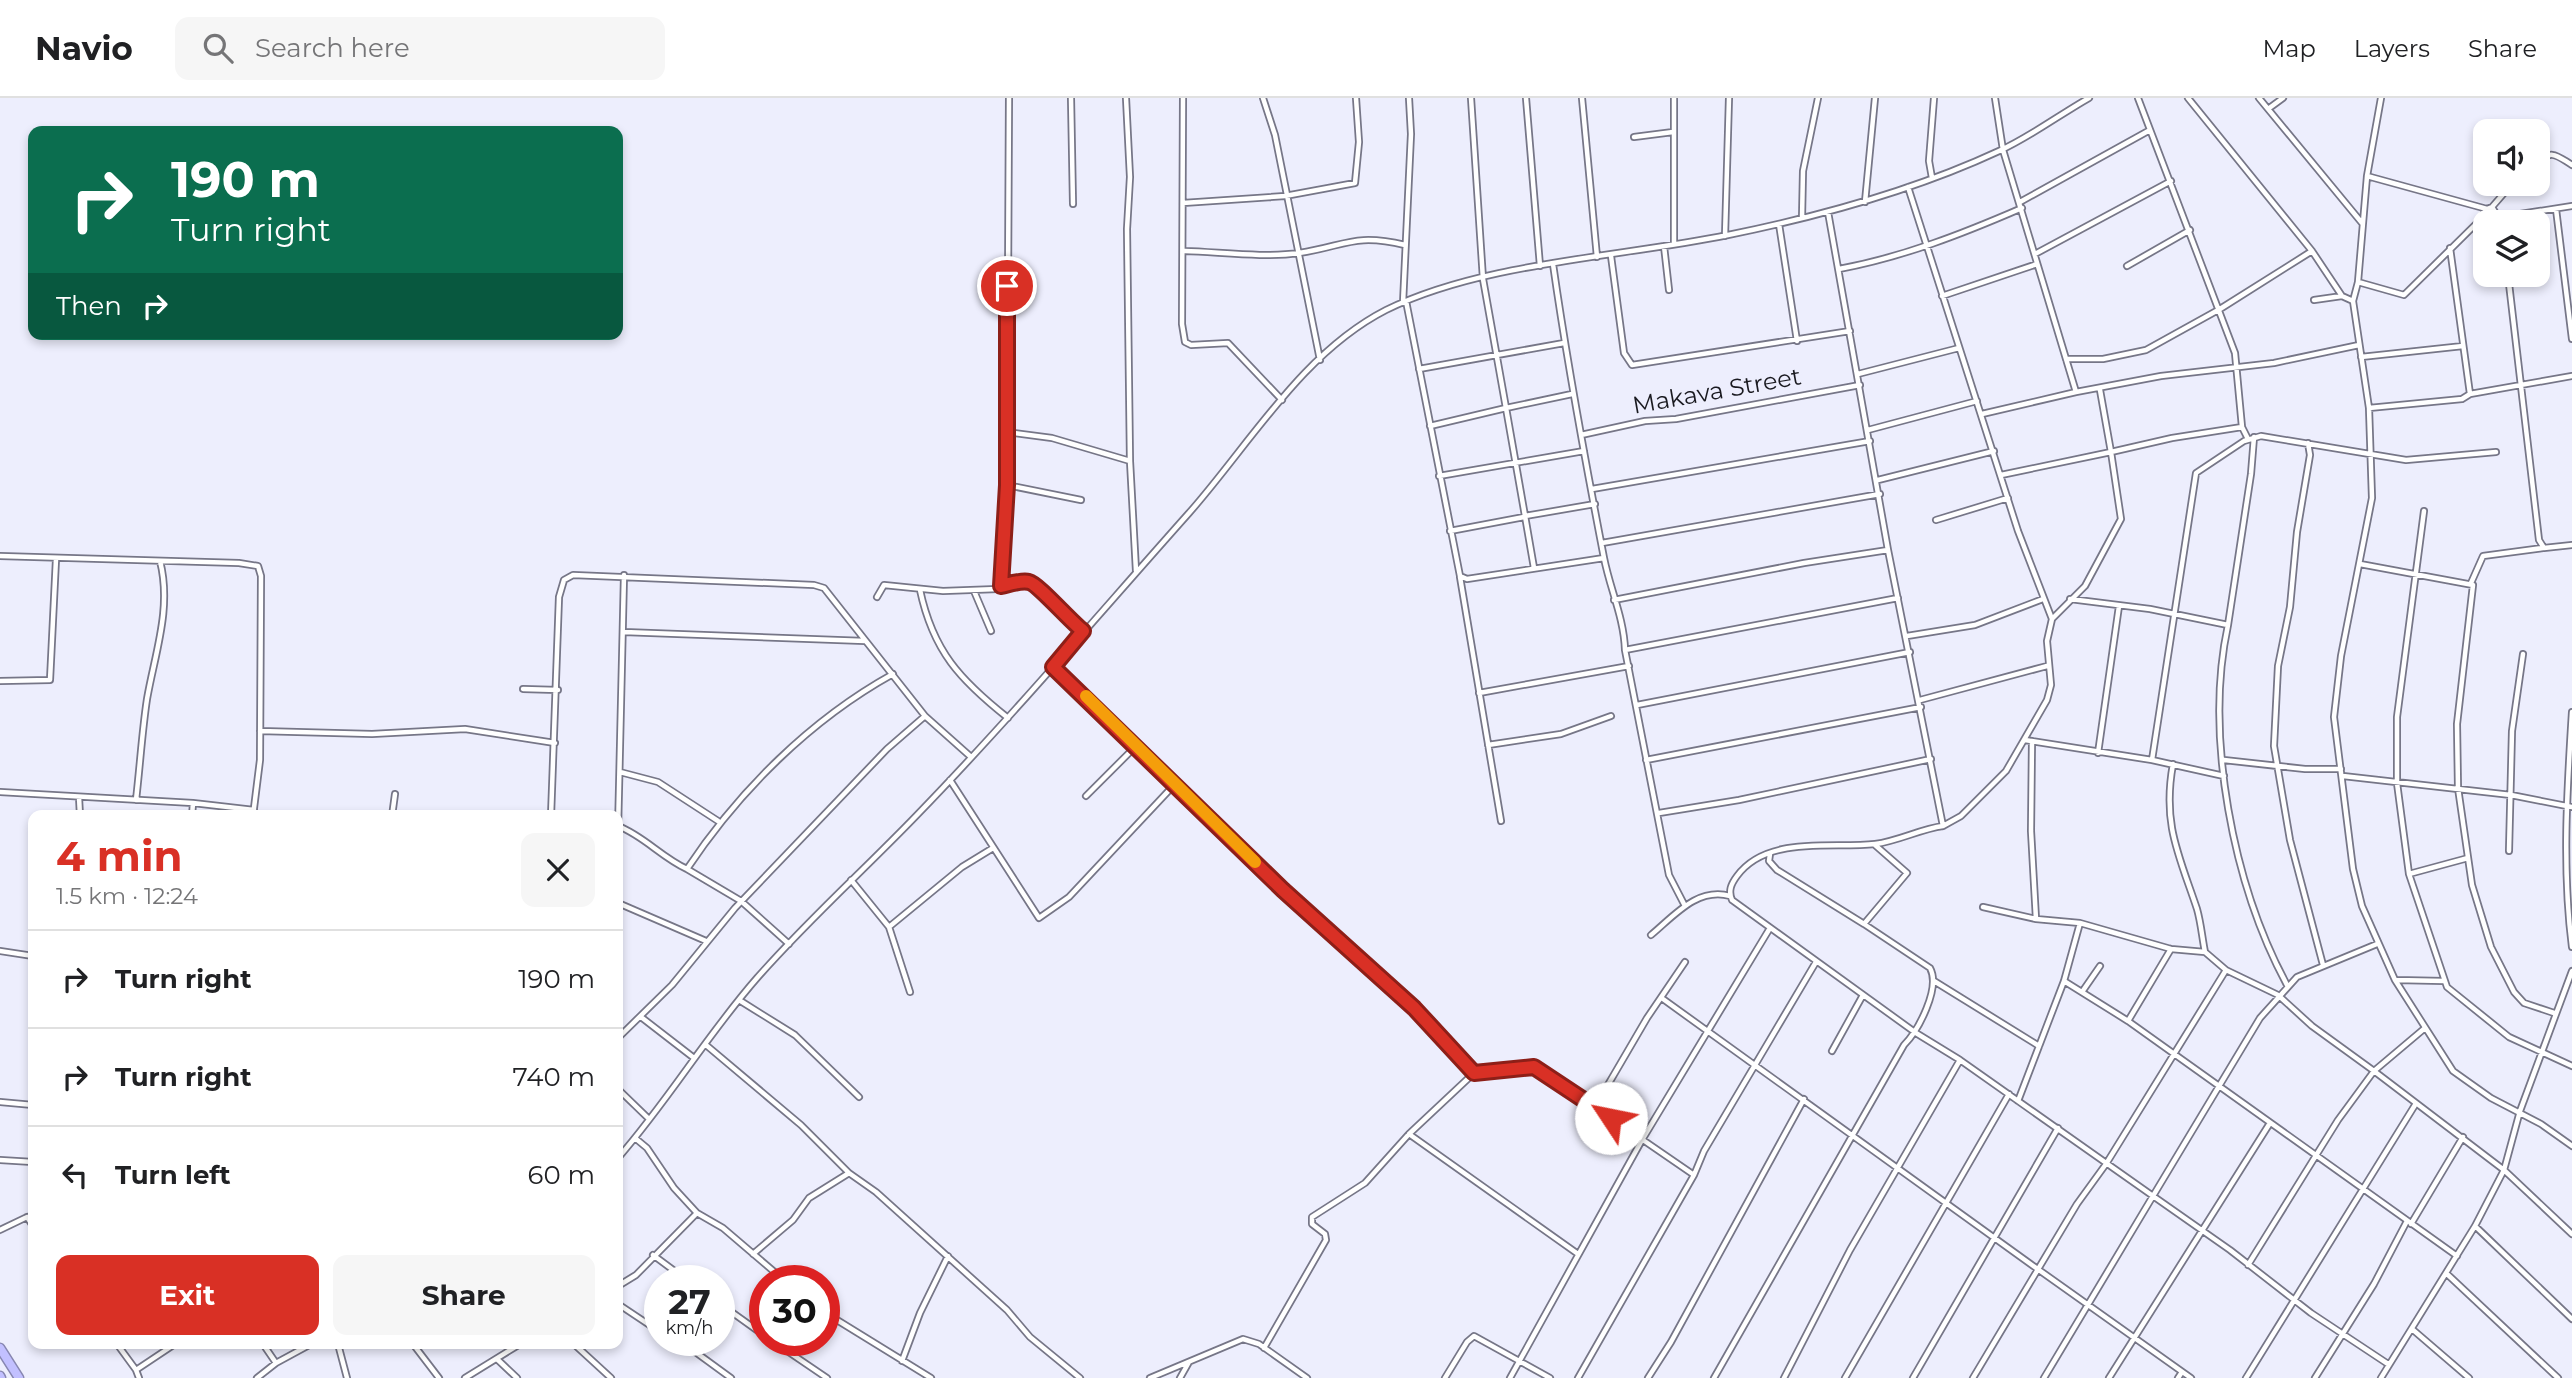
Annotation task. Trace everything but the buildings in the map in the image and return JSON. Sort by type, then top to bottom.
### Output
[{"type":"highway","points":[[0,1348],[19,1378]]},
{"type":"street","points":[[1001,586],[1007,485],[1009,98]]},
{"type":"street","points":[[1071,98],[1073,204]]},
{"type":"street","points":[[1126,98],[1130,177],[1127,229],[1130,461],[1136,571]]},
{"type":"street","points":[[1183,98],[1185,251],[1182,324],[1185,342],[1191,345],[1228,343],[1282,400]]},
{"type":"street","points":[[1263,98],[1275,135],[1285,196],[1320,360]]},
{"type":"street","points":[[1183,203],[1285,196],[1355,183],[1359,142],[1356,98]]},
{"type":"street","points":[[1409,98],[1411,134],[1404,302],[1460,576],[1501,821]]},
{"type":"street","points":[[1471,98],[1483,279],[1534,568]]},
{"type":"street","points":[[1526,98],[1540,266]]},
{"type":"street","points":[[1582,98],[1597,258]]},
{"type":"street","points":[[1674,98],[1674,244]]},
{"type":"street","points":[[1725,236],[1729,98]]},
{"type":"street","points":[[1802,218],[1803,172],[1818,98]]},
{"type":"street","points":[[1865,202],[1875,98]]},
{"type":"street","points":[[1932,178],[1929,160],[1934,98]]},
{"type":"street","points":[[1995,98],[2003,150],[2076,392]]},
{"type":"street","points":[[623,1152],[739,1000],[789,944],[1008,718],[1217,480],[1282,400],[1320,360],[1357,329],[1404,302],[1483,279],[1540,266],[1725,236],[1865,202],[2003,150],[2089,98]]},
{"type":"street","points":[[2138,98],[2235,353],[2242,428],[2251,438],[2251,474],[2217,699],[2224,776],[2238,860],[2247,891],[2287,985]]},
{"type":"street","points":[[2188,98],[2312,251],[2342,296],[2353,301]]},
{"type":"street","points":[[2259,98],[2362,223]]},
{"type":"street","points":[[2268,108],[2283,98]]},
{"type":"street","points":[[2381,98],[2367,176],[2358,282],[2353,301],[2369,408],[2372,498],[2341,656],[2334,717],[2353,869],[2362,906],[2395,980],[2453,1071],[2491,1098],[2520,1111],[2572,1146]]},
{"type":"street","points":[[1839,269],[1878,262],[1951,239],[2021,205],[2150,130]]},
{"type":"street","points":[[1634,136],[1673,132]]},
{"type":"street","points":[[2550,154],[2572,165]]},
{"type":"street","points":[[2367,176],[2490,208]]},
{"type":"street","points":[[2035,254],[2171,181]]},
{"type":"street","points":[[1730,896],[1731,886],[1740,873],[1770,854],[1793,848],[1874,844],[1943,826],[1961,817],[2006,771],[2047,700],[2051,685],[2047,666],[2047,641],[2052,619],[2008,498],[1908,187]]},
{"type":"street","points":[[2358,282],[2404,295],[2501,196]]},
{"type":"street","points":[[2550,210],[2572,206]]},
{"type":"street","points":[[2556,209],[2572,339]]},
{"type":"street","points":[[1828,212],[1878,480],[1888,550],[1943,826]]},
{"type":"street","points":[[1779,223],[1797,341]]},
{"type":"street","points":[[2127,266],[2190,230]]},
{"type":"street","points":[[1185,251],[1297,253],[1355,239],[1374,238],[1405,245]]},
{"type":"street","points":[[1664,246],[1669,290]]},
{"type":"street","points":[[2450,248],[2470,394]]},
{"type":"street","points":[[2066,359],[2104,359],[2146,350],[2220,309],[2312,251]]},
{"type":"street","points":[[1611,256],[1624,353],[1632,365],[1850,331]]},
{"type":"street","points":[[1552,264],[1572,394],[1604,558],[1614,600],[1625,628],[1625,650],[1669,875],[1685,906]]},
{"type":"street","points":[[1942,296],[2037,264]]},
{"type":"street","points":[[2510,287],[2539,540],[2544,548]]},
{"type":"street","points":[[2314,300],[2342,296]]},
{"type":"street","points":[[1419,369],[1564,343]]},
{"type":"street","points":[[1982,414],[2161,376],[2236,368],[2359,345]]},
{"type":"street","points":[[2361,358],[2463,346]]},
{"type":"street","points":[[1858,374],[1959,348]]},
{"type":"street","points":[[2369,408],[2462,399],[2470,394],[2522,383],[2572,376]]},
{"type":"street","name":"Makava Street","points":[[1581,435],[1645,421],[1676,419],[1860,385]]},
{"type":"street","points":[[2052,619],[2061,613],[2069,599],[2085,586],[2121,519],[2100,390]]},
{"type":"street","points":[[1430,426],[1572,394]]},
{"type":"street","points":[[1868,430],[1977,401]]},
{"type":"street","points":[[2001,475],[2172,438],[2242,428]]},
{"type":"street","points":[[1006,432],[1052,438],[1130,461]]},
{"type":"street","points":[[2152,760],[2196,474],[2251,438],[2271,436],[2406,460],[2496,452]]},
{"type":"street","points":[[1592,489],[1870,441]]},
{"type":"street","points":[[2308,443],[2310,455],[2297,532],[2293,588],[2278,666],[2273,746],[2279,767],[2290,840],[2323,965]]},
{"type":"street","points":[[1878,480],[1994,451]]},
{"type":"street","points":[[1439,476],[1584,452]]},
{"type":"street","points":[[1007,485],[1081,500]]},
{"type":"street","points":[[1602,543],[1880,494]]},
{"type":"street","points":[[1936,520],[2008,498]]},
{"type":"street","points":[[1450,531],[1595,505]]},
{"type":"street","points":[[2424,511],[2397,718],[2397,783],[2409,874],[2444,981],[2480,1017],[2541,1054],[2572,1066]]},
{"type":"street","points":[[2554,1013],[2524,1003],[2514,992],[2484,928],[2468,858],[2458,788],[2457,724],[2471,583],[2483,556],[2572,545]]},
{"type":"street","points":[[1614,600],[1804,563],[1888,550]]},
{"type":"street","points":[[0,556],[258,566],[261,576],[261,731],[253,810]]},
{"type":"street","points":[[1460,576],[1467,579],[1604,558]]},
{"type":"street","points":[[0,681],[50,680],[57,559]]},
{"type":"street","points":[[136,800],[147,698],[163,628],[164,575],[160,561]]},
{"type":"street","points":[[2360,564],[2471,583]]},
{"type":"street","points":[[551,810],[561,584],[573,575],[624,575],[814,585],[824,588],[925,716],[971,757]]},
{"type":"street","points":[[619,810],[624,575]]},
{"type":"street","points":[[877,597],[884,586],[974,592],[998,590],[1001,586],[1025,582],[1037,586],[1058,610],[1083,631]]},
{"type":"street","points":[[920,590],[925,614],[939,648],[982,697],[1008,718]]},
{"type":"street","points":[[974,592],[991,631]]},
{"type":"street","points":[[1625,650],[1898,598]]},
{"type":"street","points":[[1907,636],[1975,625],[2043,599]]},
{"type":"street","points":[[2069,599],[2228,625]]},
{"type":"street","points":[[2098,753],[2119,606]]},
{"type":"street","points":[[624,632],[866,641]]},
{"type":"street","points":[[1637,705],[1910,652]]},
{"type":"street","points":[[2509,851],[2512,731],[2523,654]]},
{"type":"street","points":[[1478,694],[1629,666]]},
{"type":"street","points":[[1920,700],[2047,666]]},
{"type":"street","points":[[1053,667],[1283,890],[1414,1008],[1474,1073]]},
{"type":"street","points":[[687,869],[719,821],[755,782],[816,728],[869,687],[893,674]]},
{"type":"street","points":[[523,689],[558,690]]},
{"type":"street","points":[[1646,760],[1921,707]]},
{"type":"street","points":[[2572,712],[2566,899],[2572,947]]},
{"type":"street","points":[[623,1033],[641,1017],[741,901],[887,749],[925,716]]},
{"type":"street","points":[[1488,745],[1561,734],[1611,716]]},
{"type":"street","points":[[261,731],[372,734],[465,729],[555,743]]},
{"type":"street","points":[[2025,740],[2152,760],[2224,776]]},
{"type":"street","points":[[2032,741],[2031,831],[2036,919]]},
{"type":"street","points":[[1086,796],[1136,746]]},
{"type":"street","points":[[1659,814],[1739,800],[1931,759]]},
{"type":"street","points":[[2224,760],[2279,767],[2341,769]]},
{"type":"street","points":[[2173,764],[2169,810],[2173,844],[2196,905],[2205,952]]},
{"type":"street","points":[[620,772],[658,782],[719,821]]},
{"type":"street","points":[[2343,776],[2511,795],[2569,806]]},
{"type":"street","points":[[950,780],[1028,904],[1043,918],[1069,897],[1175,785]]},
{"type":"street","points":[[0,792],[193,803],[235,810]]},
{"type":"street","points":[[393,810],[394,794]]},
{"type":"street","points":[[79,797],[80,810]]},
{"type":"street","points":[[192,810],[193,803]]},
{"type":"street","points":[[623,830],[639,835],[672,862],[741,901],[789,944]]},
{"type":"street","points":[[1864,924],[1896,890],[1907,873],[1874,844]]},
{"type":"street","points":[[889,927],[962,867],[993,848]]},
{"type":"street","points":[[1714,1378],[1903,1045],[1916,1033],[1934,981],[1930,968],[1777,870],[1769,862],[1770,854]]},
{"type":"street","points":[[2409,874],[2468,858]]},
{"type":"street","points":[[851,880],[889,927],[910,992]]},
{"type":"street","points":[[1651,935],[1685,906],[1716,892],[1730,896],[1816,962],[2202,1229],[2295,1301],[2388,1364]]},
{"type":"street","points":[[623,905],[706,942]]},
{"type":"street","points":[[1983,907],[2036,919],[2080,923],[2171,949],[2205,952],[2226,970],[2278,995],[2312,1026],[2415,1105],[2463,1137],[2504,1170],[2572,1234]]},
{"type":"street","points":[[2018,1101],[2064,981],[2080,923]]},
{"type":"street","points":[[1510,1378],[1642,1140],[1770,928]]},
{"type":"street","points":[[2044,1378],[2260,1018],[2287,985],[2323,965],[2378,944]]},
{"type":"street","points":[[2128,1021],[2171,949]]},
{"type":"street","points":[[0,951],[28,955]]},
{"type":"street","points":[[1595,1107],[1647,1018],[1663,999],[1685,962]]},
{"type":"street","points":[[1578,1378],[1694,1175],[1753,1065],[1816,962]]},
{"type":"street","points":[[2082,992],[2100,966]]},
{"type":"street","points":[[1973,1378],[2077,1204],[2106,1164],[2226,970]]},
{"type":"street","points":[[2382,1377],[2447,1274],[2504,1170],[2520,1111],[2554,1013],[2572,971]]},
{"type":"street","points":[[2395,980],[2444,981]]},
{"type":"street","points":[[1934,981],[2039,1046]]},
{"type":"street","points":[[2064,981],[2175,1052],[2457,1256]]},
{"type":"street","points":[[1832,1051],[1863,995]]},
{"type":"street","points":[[1663,999],[1992,1238],[2191,1378]]},
{"type":"street","points":[[739,1000],[795,1035],[859,1097]]},
{"type":"street","points":[[641,1017],[694,1058]]},
{"type":"street","points":[[2248,1265],[2338,1120],[2374,1071],[2425,1028]]},
{"type":"street","points":[[706,1045],[801,1125],[849,1173],[876,1192],[1007,1310],[1030,1337],[1080,1378]]},
{"type":"street","points":[[1784,1378],[1850,1250],[1960,1060]]},
{"type":"street","points":[[1264,1348],[1326,1240],[1325,1234],[1312,1224],[1312,1217],[1365,1183],[1409,1134],[1474,1073],[1534,1067],[1694,1175]]},
{"type":"street","points":[[623,1094],[649,1119]]},
{"type":"street","points":[[1845,1378],[2009,1094]]},
{"type":"street","points":[[1648,1378],[1671,1342],[1804,1099]]},
{"type":"street","points":[[0,1102],[28,1105]]},
{"type":"street","points":[[2246,1378],[2361,1188],[2415,1105]]},
{"type":"street","points":[[2109,1378],[2270,1123]]},
{"type":"street","points":[[1913,1378],[2058,1128]]},
{"type":"street","points":[[1409,1134],[1578,1254]]},
{"type":"street","points":[[2315,1378],[2463,1137]]},
{"type":"street","points":[[635,1138],[647,1148],[674,1188],[697,1213],[712,1220],[766,1265]]},
{"type":"street","points":[[0,1160],[28,1162]]},
{"type":"street","points":[[753,1254],[793,1220],[809,1198],[849,1173]]},
{"type":"street","points":[[623,1283],[636,1275],[697,1213]]},
{"type":"street","points":[[0,1230],[28,1218]]},
{"type":"street","points":[[2475,1226],[2572,1320]]},
{"type":"street","points":[[653,1255],[666,1265]]},
{"type":"street","points":[[902,1362],[920,1313],[948,1256]]},
{"type":"street","points":[[2447,1274],[2558,1378]]},
{"type":"street","points":[[623,1307],[644,1321]]},
{"type":"street","points":[[840,1322],[931,1378]]},
{"type":"street","points":[[2412,1329],[2469,1378]]},
{"type":"street","points":[[1445,1378],[1467,1342],[1474,1336],[1550,1378]]},
{"type":"street","points":[[1150,1378],[1243,1339],[1264,1348],[1307,1378]]},
{"type":"street","points":[[121,1349],[139,1378]]},
{"type":"street","points":[[136,1370],[168,1349]]},
{"type":"street","points":[[266,1349],[276,1363]]},
{"type":"street","points":[[257,1378],[276,1363],[302,1349]]},
{"type":"street","points":[[339,1349],[347,1378]]},
{"type":"street","points":[[417,1349],[439,1378]]},
{"type":"street","points":[[465,1378],[513,1349]]},
{"type":"street","points":[[579,1349],[611,1378]]},
{"type":"street","points":[[701,1356],[731,1378]]},
{"type":"street","points":[[795,1356],[827,1378]]},
{"type":"street","points":[[498,1360],[517,1378]]},
{"type":"street","points":[[1180,1378],[1189,1362]]},
{"type":"street","points":[[2178,1378],[2182,1372]]},
{"type":"slow traffic","points":[[1086,696],[1255,862]]},
{"type":"route","points":[[1007,286],[1007,485],[1001,586],[1030,582],[1083,631],[1053,667],[1095,704],[1283,890],[1414,1008],[1474,1073],[1534,1067],[1611,1118]]}]
